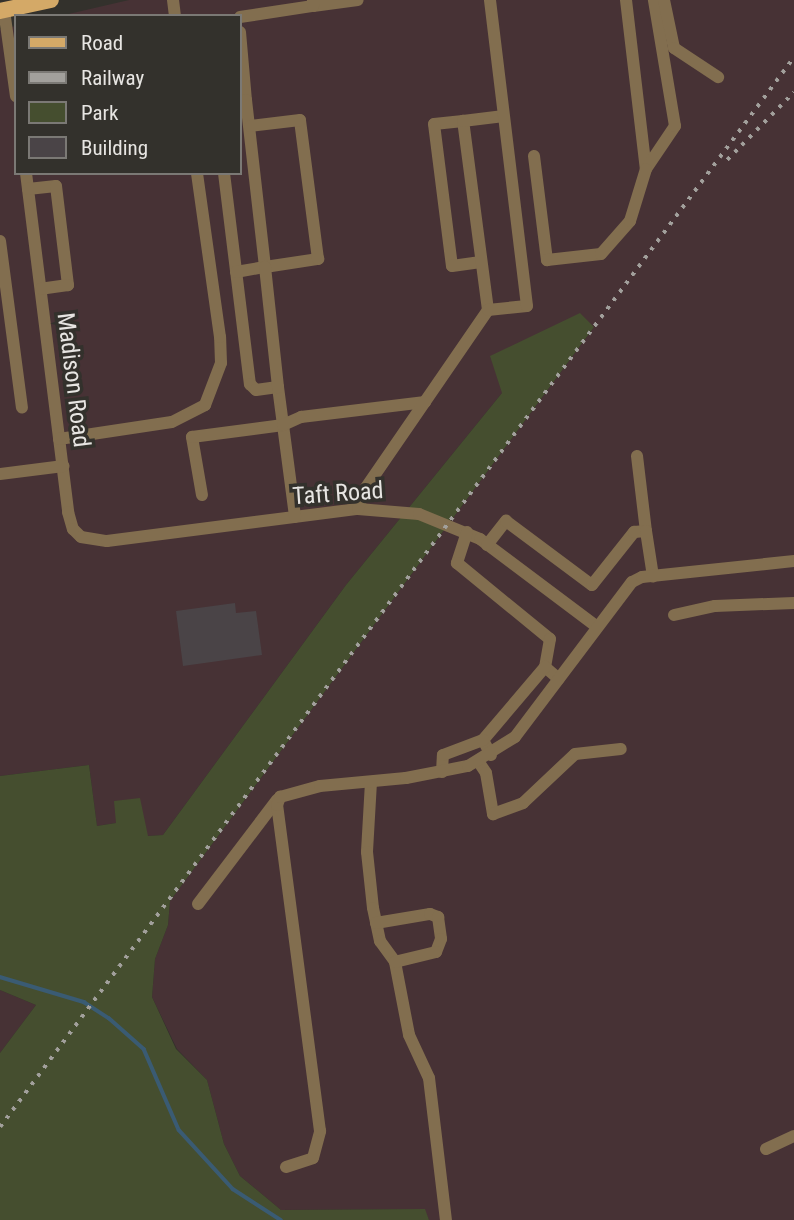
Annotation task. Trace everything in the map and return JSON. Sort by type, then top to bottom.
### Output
[{"type":"main road","points":[[2,11],[51,0]]},
{"type":"street","points":[[242,17],[313,3],[358,0]]},
{"type":"street","points":[[488,310],[527,306],[490,0]]},
{"type":"street","points":[[626,0],[646,169]]},
{"type":"street","points":[[534,156],[547,260],[601,254],[631,221],[646,169],[675,126],[654,0]]},
{"type":"street","points":[[664,0],[674,48],[718,77]]},
{"type":"street","points":[[2,11],[13,61]]},
{"type":"street","points":[[242,77],[243,100],[250,126],[282,425],[295,517]]},
{"type":"street","points":[[481,262],[452,266],[434,124],[502,116]]},
{"type":"street","points":[[236,272],[318,259],[300,120],[250,126]]},
{"type":"street","points":[[358,509],[365,489],[488,310],[463,121]]},
{"type":"street","name":"Madison Road","points":[[26,175],[73,529],[93,541],[132,538]]},
{"type":"street","points":[[59,439],[173,422],[205,405],[221,363],[220,337],[197,175]]},
{"type":"street","points":[[224,175],[250,384],[256,390],[278,387]]},
{"type":"street","points":[[28,189],[56,186],[61,223],[68,285],[41,289]]},
{"type":"street","points":[[0,241],[22,408]]},
{"type":"street","points":[[202,495],[192,437],[282,425],[301,417],[425,402]]},
{"type":"street","points":[[637,456],[653,576]]},
{"type":"street","points":[[0,474],[63,466]]},
{"type":"street","name":"Taft Road","points":[[132,538],[358,509],[419,514],[467,532],[597,627]]},
{"type":"street","points":[[487,545],[506,521],[592,585],[634,532],[646,531]]},
{"type":"street","points":[[442,772],[443,755],[483,740],[545,667],[550,639],[457,562],[467,532]]},
{"type":"street","points":[[198,904],[277,800],[320,786],[442,772],[491,755],[515,737],[632,582],[653,576],[794,561]]},
{"type":"street","points":[[674,615],[715,606],[794,603]]},
{"type":"street","points":[[545,667],[559,679]]},
{"type":"street","points":[[483,740],[491,755]]},
{"type":"street","points":[[478,761],[486,773],[492,814],[523,803],[575,754],[621,749]]},
{"type":"street","points":[[371,782],[367,852],[376,923],[380,941],[396,962],[409,1035],[429,1079],[446,1220]]},
{"type":"street","points":[[277,800],[320,1131],[313,1158],[286,1167]]},
{"type":"street","points":[[376,923],[430,914],[438,917],[441,939],[436,953],[396,962]]},
{"type":"street","points":[[766,1149],[794,1136]]},
{"type":"shaded area","points":[[129,0],[794,0],[794,1220],[429,1220],[424,1209],[281,1210],[240,1176],[224,1144],[207,1080],[177,1049],[152,997],[155,959],[168,925],[170,901],[594,327],[502,393],[346,585],[163,835],[148,836],[116,823],[97,826],[89,765],[0,776],[0,29],[14,26],[14,175],[242,175],[242,14],[69,14]]},
{"type":"shaded area","points":[[0,990],[36,1005],[0,1053]]},
{"type":"green space","points":[[580,313],[594,327],[170,901],[168,925],[155,959],[152,997],[176,1049],[207,1080],[224,1144],[240,1176],[281,1210],[425,1209],[429,1220],[0,1220],[0,1053],[36,1005],[0,990],[0,776],[89,765],[97,826],[116,823],[114,801],[140,798],[148,836],[163,835],[346,585],[502,393],[490,356]]},
{"type":"building","points":[[235,603],[236,613],[256,611],[262,655],[183,666],[176,611]]},
{"type":"waterway","points":[[0,977],[84,1002],[109,1018],[144,1049],[179,1130],[233,1189],[281,1220]]},
{"type":"railway","points":[[0,1127],[794,57]]},
{"type":"railway","points":[[727,160],[794,92]]}]
